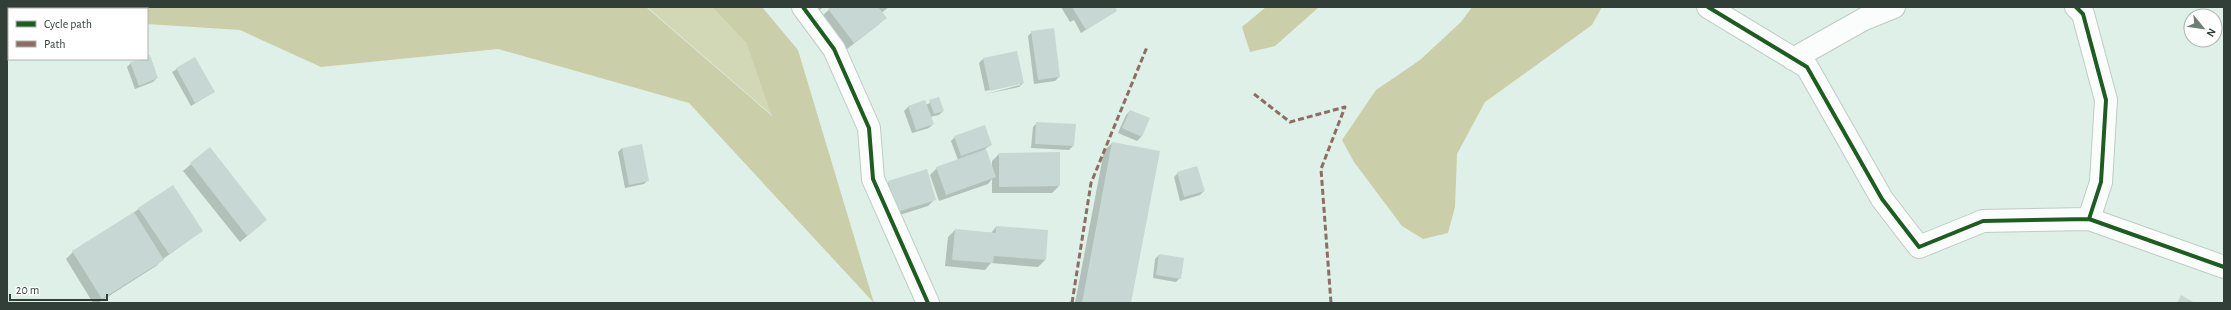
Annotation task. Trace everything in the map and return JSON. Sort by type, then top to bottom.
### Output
[{"type":"street","points":[[803,7],[834,49],[870,128],[874,179],[928,303]]},
{"type":"street","points":[[1708,7],[1807,67],[1882,199],[1919,247],[1983,220],[2089,219],[2224,267]]},
{"type":"street","points":[[1793,59],[1864,18],[1894,7]]},
{"type":"street","points":[[2076,7],[2083,14],[2106,100],[2101,182],[2089,219]]},
{"type":"green space","points":[[75,7],[646,7],[772,116],[746,43],[712,7],[762,7],[798,50],[874,303],[689,103],[498,49],[321,67],[240,30],[148,24],[148,8]]},
{"type":"green space","points":[[647,7],[712,7],[746,43],[773,116]]},
{"type":"green space","points":[[1266,7],[1319,7],[1275,46],[1250,52],[1242,27]]},
{"type":"green space","points":[[1472,7],[1602,7],[1592,25],[1485,102],[1457,154],[1455,207],[1448,233],[1423,239],[1402,226],[1354,162],[1342,140],[1376,90],[1420,60],[1461,22]]},
{"type":"building","points":[[831,7],[878,7],[887,18],[854,43],[828,9]]},
{"type":"building","points":[[1072,7],[1115,7],[1117,11],[1086,30]]},
{"type":"building","points":[[1054,28],[1060,77],[1038,80],[1031,31]]},
{"type":"building","points":[[1017,51],[1024,83],[990,91],[983,58]]},
{"type":"building","points":[[150,55],[158,78],[139,86],[130,62],[148,60],[148,56]]},
{"type":"building","points":[[195,57],[215,92],[195,103],[176,68]]},
{"type":"building","points":[[939,97],[944,111],[934,114],[929,100]]},
{"type":"building","points":[[925,100],[934,124],[916,130],[908,106]]},
{"type":"building","points":[[1130,110],[1150,118],[1142,137],[1122,128]]},
{"type":"building","points":[[1036,122],[1076,124],[1074,146],[1035,144]]},
{"type":"building","points":[[985,125],[992,145],[961,156],[954,136]]},
{"type":"building","points":[[1112,142],[1160,151],[1131,303],[1082,303]]},
{"type":"building","points":[[642,144],[649,181],[629,185],[622,148]]},
{"type":"building","points":[[210,147],[267,220],[247,236],[190,163]]},
{"type":"building","points":[[986,149],[996,177],[946,195],[936,167]]},
{"type":"building","points":[[1060,152],[1060,186],[999,187],[999,153]]},
{"type":"building","points":[[1197,166],[1205,191],[1184,197],[1177,172]]},
{"type":"building","points":[[927,169],[936,200],[897,212],[888,181]]},
{"type":"building","points":[[173,185],[203,231],[169,254],[138,208]]},
{"type":"building","points":[[134,212],[164,260],[102,299],[72,251]]},
{"type":"building","points":[[996,226],[1048,230],[1046,260],[994,256],[993,263],[952,260],[955,229],[996,233]]},
{"type":"building","points":[[1159,254],[1184,258],[1181,279],[1156,275]]},
{"type":"building","points":[[2181,295],[2195,303],[2177,303]]},
{"type":"marked path","points":[[1072,303],[1091,183],[1147,47]]},
{"type":"marked path","points":[[1254,94],[1290,122],[1345,107],[1321,169],[1331,303]]},
{"type":"cycle path","points":[[803,7],[834,49],[869,128],[873,179],[928,303]]},
{"type":"cycle path","points":[[1708,7],[1807,67],[1882,199],[1919,247],[1983,221],[2089,219],[2224,267]]},
{"type":"cycle path","points":[[2076,7],[2083,14],[2106,100],[2101,182],[2089,219]]}]
